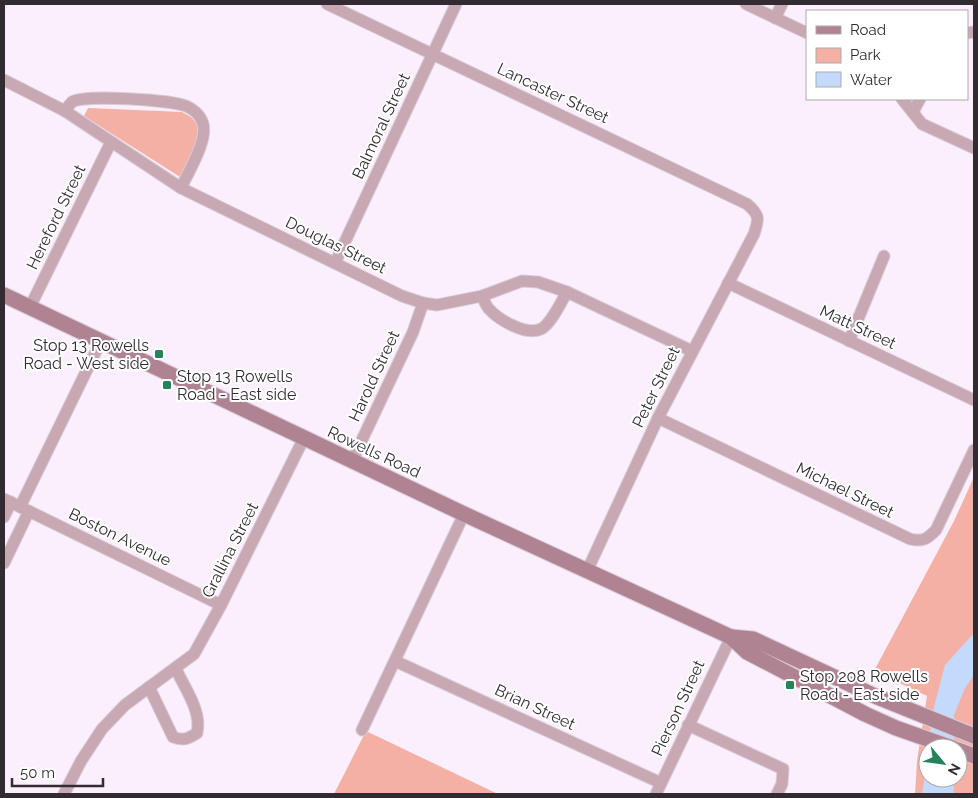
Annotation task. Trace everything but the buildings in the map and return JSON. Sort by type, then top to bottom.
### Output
[{"type":"main road","name":"Rowells Road","points":[[4,294],[464,514],[731,637],[747,652],[865,714],[924,738]]},
{"type":"main road","name":"Rowells Road","points":[[731,637],[753,639],[904,708],[974,736]]},
{"type":"street","name":"Lancaster Street","points":[[327,4],[747,204],[755,211],[759,220]]},
{"type":"street","name":"Balmoral Street","points":[[335,263],[456,4]]},
{"type":"street","points":[[746,4],[806,33]]},
{"type":"street","points":[[775,18],[782,4]]},
{"type":"street","name":"Douglas Street","points":[[4,80],[65,111],[181,188],[402,296],[423,303],[438,305],[482,296],[522,281],[538,282],[567,292],[692,351]]},
{"type":"street","points":[[65,111],[73,101],[85,99],[132,99],[184,105],[194,110],[203,122],[205,138],[181,188]]},
{"type":"street","points":[[903,100],[922,124],[974,148]]},
{"type":"street","points":[[913,112],[919,100]]},
{"type":"street","name":"Hereford Street","points":[[30,307],[111,142]]},
{"type":"street","name":"Peter Street","points":[[587,571],[658,418],[754,234],[759,220]]},
{"type":"street","points":[[849,341],[884,256]]},
{"type":"street","name":"Matt Street","points":[[728,283],[974,400]]},
{"type":"street","points":[[482,296],[488,308],[495,315],[514,327],[529,331],[541,329],[551,319],[567,292]]},
{"type":"street","name":"Harold Street","points":[[352,461],[413,332],[423,303]]},
{"type":"street","points":[[4,564],[16,505],[101,341]]},
{"type":"street","name":"Michael Street","points":[[658,418],[910,539],[920,542],[928,539],[936,530],[974,450]]},
{"type":"street","name":"Grallina Street","points":[[64,794],[81,761],[102,729],[125,705],[194,654],[221,605],[304,438]]},
{"type":"street","points":[[4,517],[16,505]]},
{"type":"street","name":"Boston Avenue","points":[[16,505],[221,605]]},
{"type":"street","points":[[362,730],[464,514]]},
{"type":"street","name":"Pierson Street","points":[[658,789],[731,637]]},
{"type":"street","name":"Brian Street","points":[[395,661],[658,789]]},
{"type":"street","points":[[149,687],[173,737],[181,740],[189,739],[197,733],[199,723],[196,712],[176,669]]},
{"type":"street","points":[[688,725],[783,769],[782,784],[777,794]]},
{"type":"green space","points":[[88,108],[182,112],[191,117],[197,125],[198,140],[192,156],[180,177],[84,116]]},
{"type":"green space","points":[[974,477],[974,794],[915,794],[918,754],[918,788],[968,788],[968,738],[921,738],[927,696],[874,671],[954,521]]},
{"type":"green space","points":[[366,731],[498,794],[334,794]]},
{"type":"water","points":[[974,633],[974,675],[965,688],[954,715],[954,738],[929,738],[934,707],[945,665]]},
{"type":"water","points":[[923,788],[954,788],[954,794],[922,794]]},
{"type":"place","name":"Stop 13 Rowells Road - West side","points":[[159,354]]},
{"type":"place","name":"Stop 13 Rowells Road - East side","points":[[167,385]]},
{"type":"place","name":"Stop 208 Rowells Road - East side","points":[[790,685]]}]
